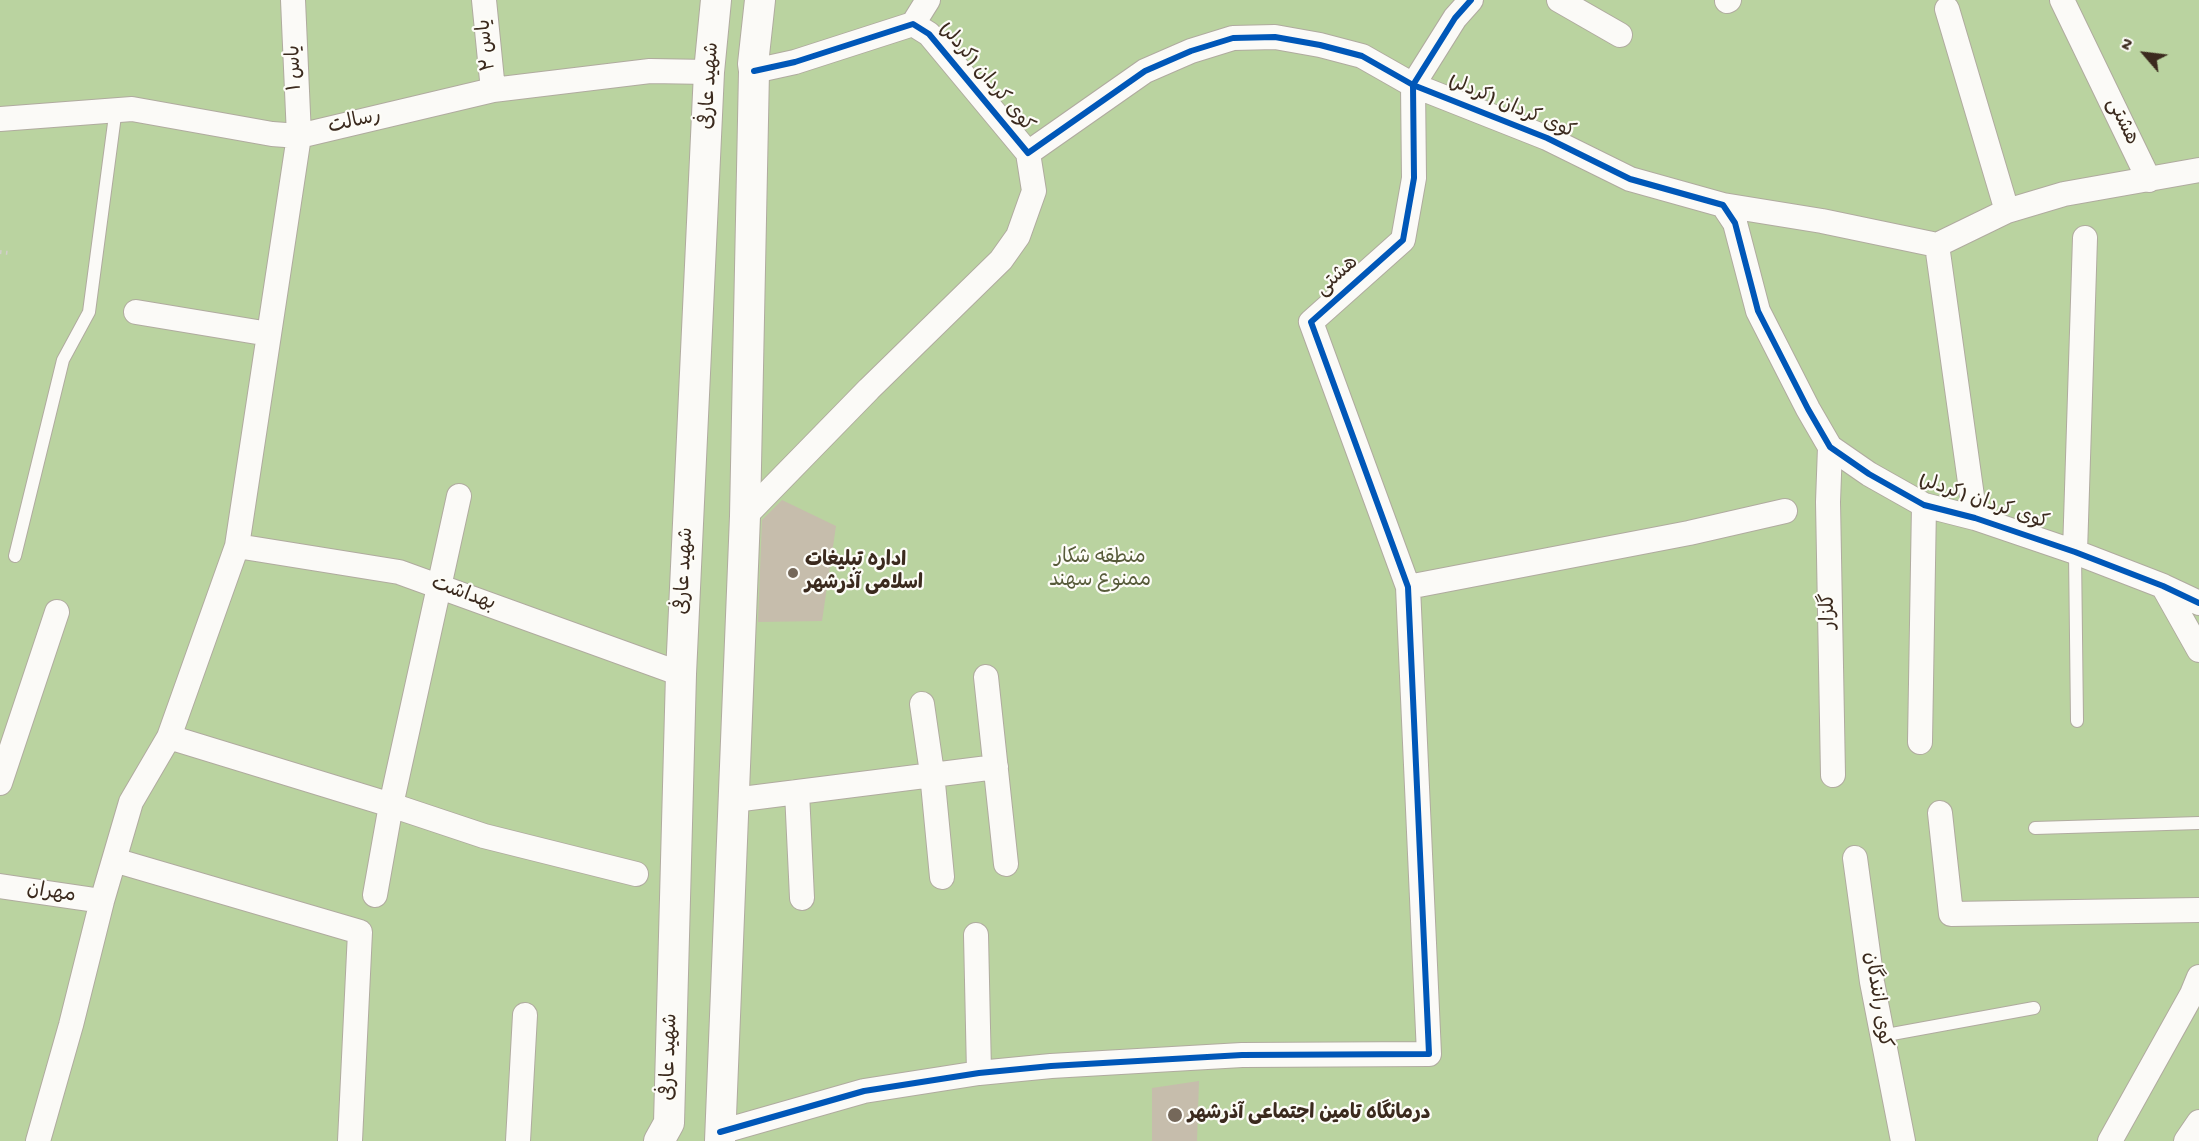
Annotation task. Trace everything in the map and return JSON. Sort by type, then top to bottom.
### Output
[{"type":"street","name":"یاس ۱","points":[[38,1141],[131,802],[169,737],[237,546],[299,136],[293,0]]},
{"type":"street","name":"یاس ۲","points":[[484,0],[493,90]]},
{"type":"street","name":"شهید عارفی","points":[[659,1141],[669,1123],[681,674],[710,71],[716,0]]},
{"type":"street","name":"شهید عارفی","points":[[720,1137],[745,516],[753,72],[760,0]]},
{"type":"street","points":[[913,24],[928,0]]},
{"type":"street","points":[[1413,85],[1455,18],[1471,0]]},
{"type":"street","points":[[1559,0],[1620,35]]},
{"type":"street","name":"هشتی","points":[[2062,0],[2150,180]]},
{"type":"street","points":[[1947,9],[2007,211]]},
{"type":"street","name":"کوی کردان (کردلر)","points":[[753,72],[795,62],[913,24],[929,34],[1028,153],[1145,71],[1191,51],[1233,38],[1275,37],[1362,56],[1413,85],[1547,138],[1630,179],[1723,205],[1735,223],[1758,311],[1808,410],[1830,447],[1869,474],[1924,505],[1974,518],[2075,552],[2163,586],[2199,603]]},
{"type":"street","name":"رسالت","points":[[0,119],[116,108],[147,110],[272,134],[299,136],[493,90],[650,71],[710,71]]},
{"type":"street","points":[[710,71],[716,90],[730,96],[744,92],[753,72]]},
{"type":"street","name":"هشتی","points":[[1408,588],[1311,322],[1403,240],[1414,178],[1413,85]]},
{"type":"street","points":[[745,516],[869,389],[1001,260],[1018,236],[1034,191],[1028,153]]},
{"type":"street","points":[[1723,205],[1938,245],[2007,211],[2064,194],[2199,170]]},
{"type":"street","points":[[2075,552],[2085,238]]},
{"type":"street","points":[[1938,245],[1974,518]]},
{"type":"street","points":[[136,312],[269,334]]},
{"type":"street","name":"گلزار","points":[[1830,447],[1828,502],[1833,775]]},
{"type":"street","points":[[375,895],[391,805],[459,496]]},
{"type":"street","points":[[1920,742],[1924,505]]},
{"type":"street","points":[[720,1137],[864,1091],[979,1073],[1051,1066],[1242,1055],[1429,1054],[1408,588],[1677,535],[1785,511]]},
{"type":"street","name":"بهداشت","points":[[237,546],[399,572],[681,674]]},
{"type":"street","points":[[2163,586],[2199,650]]},
{"type":"street","points":[[0,783],[57,612]]},
{"type":"street","points":[[986,677],[1006,864]]},
{"type":"street","points":[[922,704],[932,773],[942,877]]},
{"type":"street","points":[[169,737],[484,836],[636,874]]},
{"type":"street","points":[[734,800],[932,773],[996,767]]},
{"type":"street","points":[[797,792],[802,898]]},
{"type":"street","points":[[1940,813],[1951,914],[2199,910]]},
{"type":"street","name":"کوی رانندگان","points":[[1855,858],[1881,1036],[1903,1141]]},
{"type":"street","points":[[114,860],[360,932],[350,1141]]},
{"type":"street","name":"مهران","points":[[0,886],[102,902]]},
{"type":"street","points":[[976,935],[979,1073]]},
{"type":"street","points":[[2110,1141],[2192,994],[2199,977]]},
{"type":"street","points":[[518,1141],[525,1015]]},
{"type":"street","points":[[2186,1141],[2199,1122]]},
{"type":"lane","points":[[15,556],[63,360],[89,312],[116,108]]},
{"type":"lane","points":[[2075,552],[2077,722]]},
{"type":"lane","points":[[2036,828],[2199,823]]},
{"type":"lane","points":[[1881,1036],[2034,1008]]},
{"type":"path","points":[[0,252],[9,253]]},
{"type":"green space","name":"منطقه شکار ممنوع سهند","points":[[0,0],[2199,0],[2199,1141],[0,1141]]},
{"type":"building","name":"اداره تبلیغات اسلامی آذرشهر","points":[[782,500],[836,526],[822,621],[758,622],[762,520]]},
{"type":"building","name":"درمانگاه تامین اجتماعی آذرشهر","points":[[1199,1081],[1197,1141],[1152,1141],[1152,1088]]},
{"type":"cycle path","points":[[720,1132],[864,1091],[979,1073],[1051,1066],[1242,1055],[1429,1054],[1408,587],[1311,322],[1403,240],[1414,178],[1413,85],[1455,18],[1471,0]]},
{"type":"cycle path","points":[[754,71],[795,62],[913,24],[929,34],[1028,153],[1145,71],[1191,51],[1233,38],[1275,37],[1362,56],[1413,85],[1547,138],[1630,179],[1723,205],[1735,223],[1758,311],[1830,447],[1869,474],[1924,505],[1975,518],[2075,552],[2163,586],[2199,603]]},
{"type":"place","name":"اداره تبلیغات اسلامی آذرشهر","points":[[793,573]]},
{"type":"place","name":"درمانگاه تامین اجتماعی آذرشهر","points":[[1175,1115]]}]
